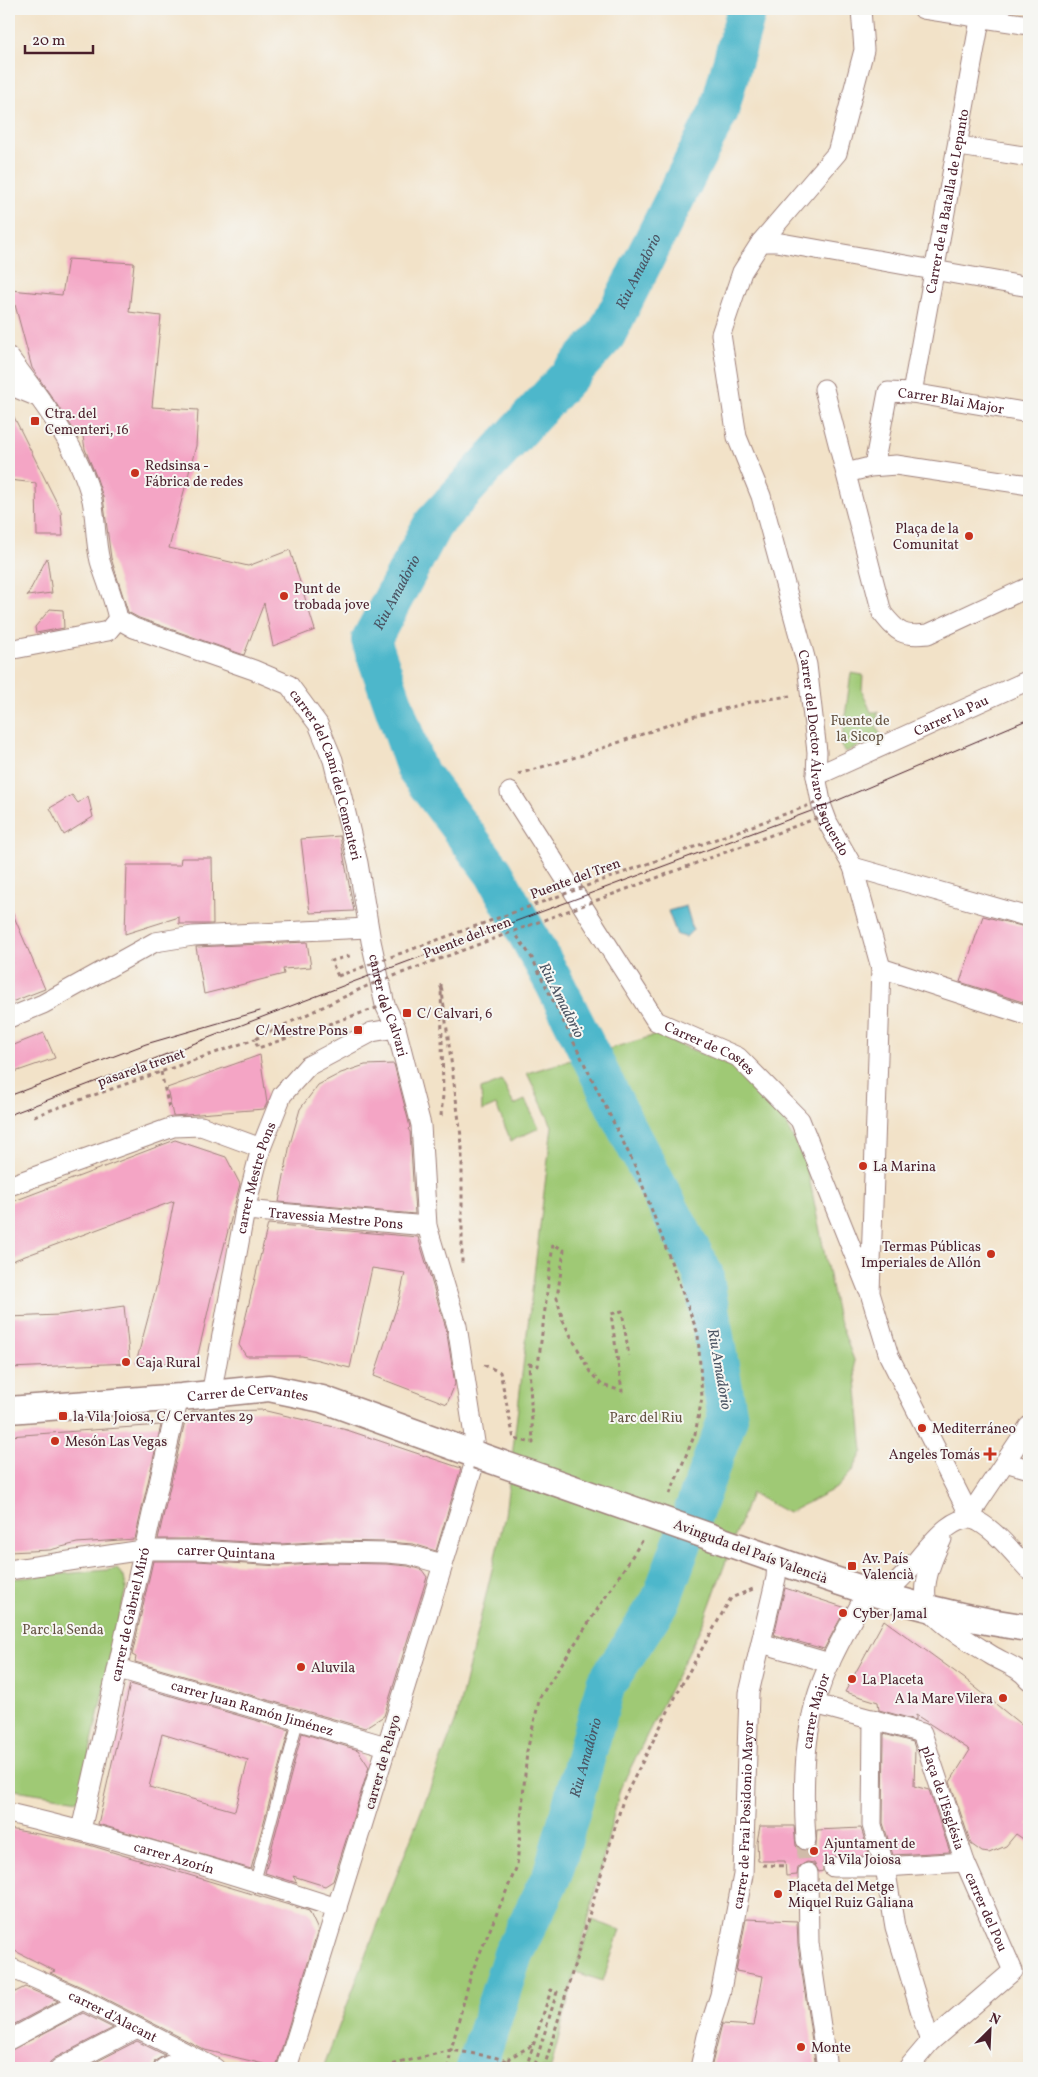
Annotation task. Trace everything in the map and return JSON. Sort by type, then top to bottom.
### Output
[{"type":"main road","name":"Carrer de Cervantes","points":[[9,1410],[211,1395],[252,1389],[287,1390],[341,1405],[477,1455]]},
{"type":"main road","name":"Avinguda del País Valencià","points":[[477,1455],[773,1565],[930,1610],[1029,1628]]},
{"type":"street","name":"Carrer del Doctor Álvaro Esquerdo","points":[[861,9],[864,50],[837,153],[762,242],[742,272],[721,334],[737,438],[761,496],[807,665],[817,752],[816,776],[823,808],[853,867],[881,968],[870,1293],[890,1356],[970,1518]]},
{"type":"street","points":[[924,9],[981,13],[1029,26]]},
{"type":"street","name":"Carrer de la Batalla de Lepanto","points":[[912,393],[959,143],[981,13]]},
{"type":"street","points":[[959,143],[966,147],[1029,157]]},
{"type":"street","points":[[762,242],[776,242],[1029,287]]},
{"type":"street","points":[[9,357],[71,445],[92,500],[100,560],[114,598],[118,618],[108,631],[9,650]]},
{"type":"street","points":[[9,385],[39,397]]},
{"type":"street","points":[[824,389],[882,613],[893,628],[910,636],[928,634],[1029,588]]},
{"type":"street","name":"Carrer Blai Major","points":[[874,466],[888,392],[912,393],[1029,413]]},
{"type":"street","points":[[846,473],[874,466],[896,465],[1029,485]]},
{"type":"street","name":"carrer del Camí del Cementeri","points":[[118,618],[134,628],[254,670],[289,685],[318,724],[334,760],[358,863],[368,928]]},
{"type":"street","name":"Carrer la Pau","points":[[816,776],[1029,680]]},
{"type":"street","name":"Carrer de Costes","points":[[510,792],[656,1021],[738,1057],[800,1120],[870,1293]]},
{"type":"street","points":[[853,867],[1029,917]]},
{"type":"street","points":[[9,1018],[43,1004],[155,942],[193,936],[368,928]]},
{"type":"street","name":"carrer del Calvari","points":[[368,928],[385,1004],[396,1028],[421,1125],[427,1226],[457,1326],[477,1455]]},
{"type":"street","points":[[881,968],[1029,1016]]},
{"type":"street","name":"carrer Mestre Pons","points":[[211,1395],[245,1210],[261,1148],[282,1095],[308,1066],[372,1032],[396,1028]]},
{"type":"street","points":[[9,1186],[173,1127],[201,1126],[261,1148]]},
{"type":"street","name":"Travessia Mestre Pons","points":[[245,1210],[427,1226]]},
{"type":"street","name":"carrer de Gabriel Miró","points":[[81,1830],[179,1397]]},
{"type":"street","points":[[970,1518],[977,1504],[1029,1426]]},
{"type":"street","name":"carrer de Pelayo","points":[[287,2068],[477,1455]]},
{"type":"street","points":[[1005,1462],[1029,1469]]},
{"type":"street","points":[[867,1592],[884,1589],[896,1583],[950,1527],[962,1518],[970,1518],[979,1522],[991,1531],[1029,1570]]},
{"type":"street","points":[[950,1527],[937,1549],[929,1572],[926,1590],[930,1610],[957,1633],[1019,1670],[1029,1680]]},
{"type":"street","name":"carrer Quintana","points":[[9,1570],[143,1550],[280,1555],[329,1552],[387,1553],[410,1555],[442,1564]]},
{"type":"street","name":"carrer de Frai Posidonio Mayor","points":[[700,2068],[707,2036],[720,1995],[743,1875],[749,1692],[761,1643],[773,1565]]},
{"type":"street","name":"carrer Major","points":[[806,1840],[805,1764],[815,1704],[830,1663],[867,1592]]},
{"type":"street","points":[[761,1643],[830,1663]]},
{"type":"street","name":"carrer Juan Ramón Jiménez","points":[[118,1669],[386,1746]]},
{"type":"street","points":[[815,1704],[873,1719],[872,1825],[884,1867],[894,1927],[930,2042],[908,2068]]},
{"type":"street","name":"plaça de l'Església","points":[[873,1719],[922,1734],[965,1862]]},
{"type":"street","name":"carrer Azorín","points":[[9,1813],[81,1830],[337,1908]]},
{"type":"street","points":[[833,1867],[884,1867],[965,1862]]},
{"type":"street","name":"carrer del Pou","points":[[930,2042],[1013,1971],[965,1862]]},
{"type":"street","points":[[808,1873],[809,1943],[827,2068]]},
{"type":"street","points":[[9,1984],[17,1971]]},
{"type":"street","name":"carrer d'Alacant","points":[[17,1971],[83,2000],[188,2056],[215,2068]]},
{"type":"street","points":[[9,2040],[83,2000]]},
{"type":"street","points":[[60,2068],[137,2028]]},
{"type":"street","points":[[164,2068],[188,2056]]},
{"type":"lane","points":[[255,1882],[298,1721]]},
{"type":"path","points":[[510,792],[504,778],[583,755],[688,718],[755,701],[810,692]]},
{"type":"path","name":"Puente del Tren","points":[[373,952],[331,961],[338,976],[823,808]]},
{"type":"path","name":"Puente del tren","points":[[255,1039],[367,986],[823,808]]},
{"type":"path","points":[[441,1123],[443,1095],[441,984],[462,1144],[462,1272]]},
{"type":"path","points":[[255,1039],[258,1048],[385,1004]]},
{"type":"path","name":"pasarela trenet","points":[[34,1116],[255,1039]]},
{"type":"path","points":[[161,1072],[173,1127]]},
{"type":"path","points":[[483,1364],[500,1372],[514,1439],[533,1443],[529,1364],[538,1366],[553,1244],[564,1250],[557,1298],[563,1321],[590,1372],[602,1386],[622,1391],[611,1314],[622,1311],[629,1356]]},
{"type":"path","points":[[544,2068],[623,1800],[683,1682],[731,1598],[773,1565]]},
{"type":"path","points":[[526,2068],[552,1990],[557,1992],[534,2068]]},
{"type":"path","points":[[506,2068],[509,2058],[533,2045]]},
{"type":"path","points":[[386,2068],[391,2065],[450,2050],[494,2056],[507,2062]]},
{"type":"path","points":[[448,2068],[450,2050]]},
{"type":"green space","name":"Fuente de la Sicop","points":[[851,673],[863,675],[862,691],[871,712],[878,712],[876,727],[882,737],[845,752],[841,746]]},
{"type":"green space","name":"Parc del Riu","points":[[656,1035],[734,1067],[785,1122],[807,1167],[837,1315],[854,1360],[863,1451],[853,1470],[838,1487],[788,1513],[751,1493],[704,1621],[620,1789],[576,1970],[592,1920],[620,1930],[603,1981],[575,1972],[551,2068],[323,2068],[456,1720],[505,1515],[552,1126],[527,1073]]},
{"type":"green space","points":[[502,1081],[514,1105],[525,1100],[539,1128],[511,1141],[496,1105],[482,1111],[481,1089]]},
{"type":"green space","name":"Parc la Senda","points":[[117,1569],[124,1577],[126,1588],[79,1800],[9,1789],[9,1579]]},
{"type":"water","points":[[686,906],[693,930],[686,937],[677,935],[668,911]]},
{"type":"building","name":"Redsinsa - Fábrica de redes","points":[[68,259],[134,263],[129,312],[161,316],[152,407],[198,410],[196,446],[169,548],[248,566],[290,550],[315,630],[273,646],[264,603],[244,655],[139,618],[128,612],[111,558],[103,497],[85,449],[82,430],[74,430],[32,368],[11,290],[62,295]]},
{"type":"building","points":[[9,407],[61,511],[63,536],[37,536],[36,483],[9,480]]},
{"type":"building","points":[[47,558],[52,593],[27,596]]},
{"type":"building","points":[[50,609],[63,610],[64,628],[36,633],[35,627]]},
{"type":"building","points":[[72,795],[78,803],[88,796],[93,817],[64,835],[50,808]]},
{"type":"building","points":[[340,836],[354,911],[310,913],[301,839]]},
{"type":"building","points":[[181,858],[212,858],[213,924],[179,924],[179,917],[125,934],[127,865],[180,865]]},
{"type":"building","points":[[9,905],[45,989],[9,1003]]},
{"type":"building","points":[[983,916],[1029,928],[1029,1004],[960,982]]},
{"type":"building","points":[[307,942],[311,967],[283,969],[284,974],[204,994],[196,947]]},
{"type":"building","points":[[44,1033],[55,1058],[9,1074],[9,1047]]},
{"type":"building","points":[[260,1055],[267,1103],[264,1109],[173,1116],[167,1088]]},
{"type":"building","points":[[394,1064],[410,1127],[408,1129],[410,1132],[415,1214],[279,1202],[290,1144],[300,1109],[318,1085],[341,1073],[365,1065]]},
{"type":"building","points":[[175,1140],[226,1157],[240,1184],[196,1363],[136,1363],[157,1284],[174,1201],[9,1262],[9,1203]]},
{"type":"building","points":[[268,1224],[418,1237],[446,1328],[455,1384],[447,1404],[374,1376],[399,1300],[405,1273],[372,1268],[350,1368],[302,1356],[246,1356],[239,1345]]},
{"type":"building","points":[[124,1306],[130,1363],[9,1368],[9,1317],[59,1315]]},
{"type":"building","points":[[262,1410],[347,1430],[461,1468],[436,1551],[413,1544],[387,1542],[328,1541],[280,1544],[198,1539],[158,1539],[185,1421],[192,1412]]},
{"type":"building","points":[[161,1425],[135,1539],[77,1543],[50,1550],[9,1552],[9,1436]]},
{"type":"building","points":[[153,1561],[197,1561],[279,1566],[329,1563],[386,1564],[408,1566],[422,1570],[427,1577],[384,1716],[365,1728],[135,1662],[136,1657],[132,1655]]},
{"type":"building","points":[[785,1588],[846,1608],[824,1649],[774,1635]]},
{"type":"building","points":[[884,1620],[965,1679],[1024,1727],[1026,1739],[1029,1741],[1029,1843],[1016,1834],[1006,1846],[989,1853],[982,1852],[971,1844],[950,1782],[970,1750],[916,1715],[916,1720],[879,1710],[878,1702],[845,1692]]},
{"type":"building","points":[[130,1684],[289,1730],[251,1869],[98,1824]],"holes":[[[162,1734],[248,1760],[235,1811],[149,1787]]]},
{"type":"building","points":[[302,1733],[358,1750],[369,1767],[333,1881],[325,1886],[293,1876],[297,1883],[265,1873]]},
{"type":"building","points":[[884,1734],[913,1742],[915,1748],[914,1786],[929,1790],[950,1852],[893,1855],[883,1823]]},
{"type":"building","name":"Ajuntament de la Vila Joiosa","points":[[760,1826],[794,1826],[796,1846],[806,1851],[813,1849],[816,1845],[817,1830],[861,1828],[870,1856],[828,1857],[823,1862],[823,1871],[819,1872],[814,1863],[807,1862],[798,1867],[797,1875],[786,1876],[785,1861],[758,1861],[757,1842]]},
{"type":"building","points":[[9,1829],[89,1845],[309,1911],[318,1930],[276,2067],[205,2050],[88,1990],[50,1973],[55,1971],[9,1948]]},
{"type":"building","points":[[746,1919],[797,1921],[798,1945],[816,2068],[711,2068],[722,2024],[754,2026],[763,1976],[736,1971]]},
{"type":"building","points":[[25,1987],[58,2001],[9,2027],[9,1995]]},
{"type":"building","points":[[83,2013],[113,2028],[55,2058],[50,2062],[49,2068],[9,2068],[9,2051]]},
{"type":"building","points":[[137,2041],[165,2055],[155,2061],[153,2068],[84,2068]]},
{"type":"waterway","name":"Riu Amadòrio","points":[[476,2068],[513,1954],[553,1873],[606,1684],[661,1600],[728,1418],[703,1273],[625,1125],[556,986],[494,873],[416,769],[371,640],[433,524],[606,335],[719,111],[747,9]]},
{"type":"tunnel","points":[[806,1840],[808,1873]]},
{"type":"tram line","points":[[9,1115],[353,982],[822,807],[1029,719]]},
{"type":"tram line","points":[[9,1096],[146,1044],[260,1011]]},
{"type":"place","name":"Ctra. del Cementeri, 16","points":[[35,421]]},
{"type":"place","name":"Redsinsa - Fábrica de redes","points":[[135,473]]},
{"type":"place","name":"Plaça de la Comunitat","points":[[969,536]]},
{"type":"place","name":"Punt de trobada jove","points":[[284,596]]},
{"type":"place","name":"C/ Calvari, 6","points":[[407,1013]]},
{"type":"place","name":"C/ Mestre Pons","points":[[358,1030]]},
{"type":"place","name":"La Marina","points":[[863,1166]]},
{"type":"place","name":"Termas Públicas Imperiales de Allón","points":[[991,1254]]},
{"type":"place","name":"Caja Rural","points":[[126,1362]]},
{"type":"place","name":"la Vila Joiosa, C/ Cervantes 29","points":[[63,1416]]},
{"type":"place","name":"Mediterráneo","points":[[922,1428]]},
{"type":"place","name":"Mesón Las Vegas","points":[[55,1441]]},
{"type":"place","name":"Angeles Tomás","points":[[990,1454]]},
{"type":"place","name":"Av. País Valencià","points":[[852,1566]]},
{"type":"place","name":"Cyber Jamal","points":[[843,1613]]},
{"type":"place","name":"Aluvila","points":[[301,1667]]},
{"type":"place","name":"La Placeta","points":[[852,1679]]},
{"type":"place","name":"A la Mare Vilera","points":[[1003,1698]]},
{"type":"place","name":"Ajuntament de la Vila Joiosa","points":[[814,1851]]},
{"type":"place","name":"Placeta del Metge Miquel Ruiz Galiana","points":[[778,1894]]},
{"type":"place","name":"Monte","points":[[801,2047]]}]
